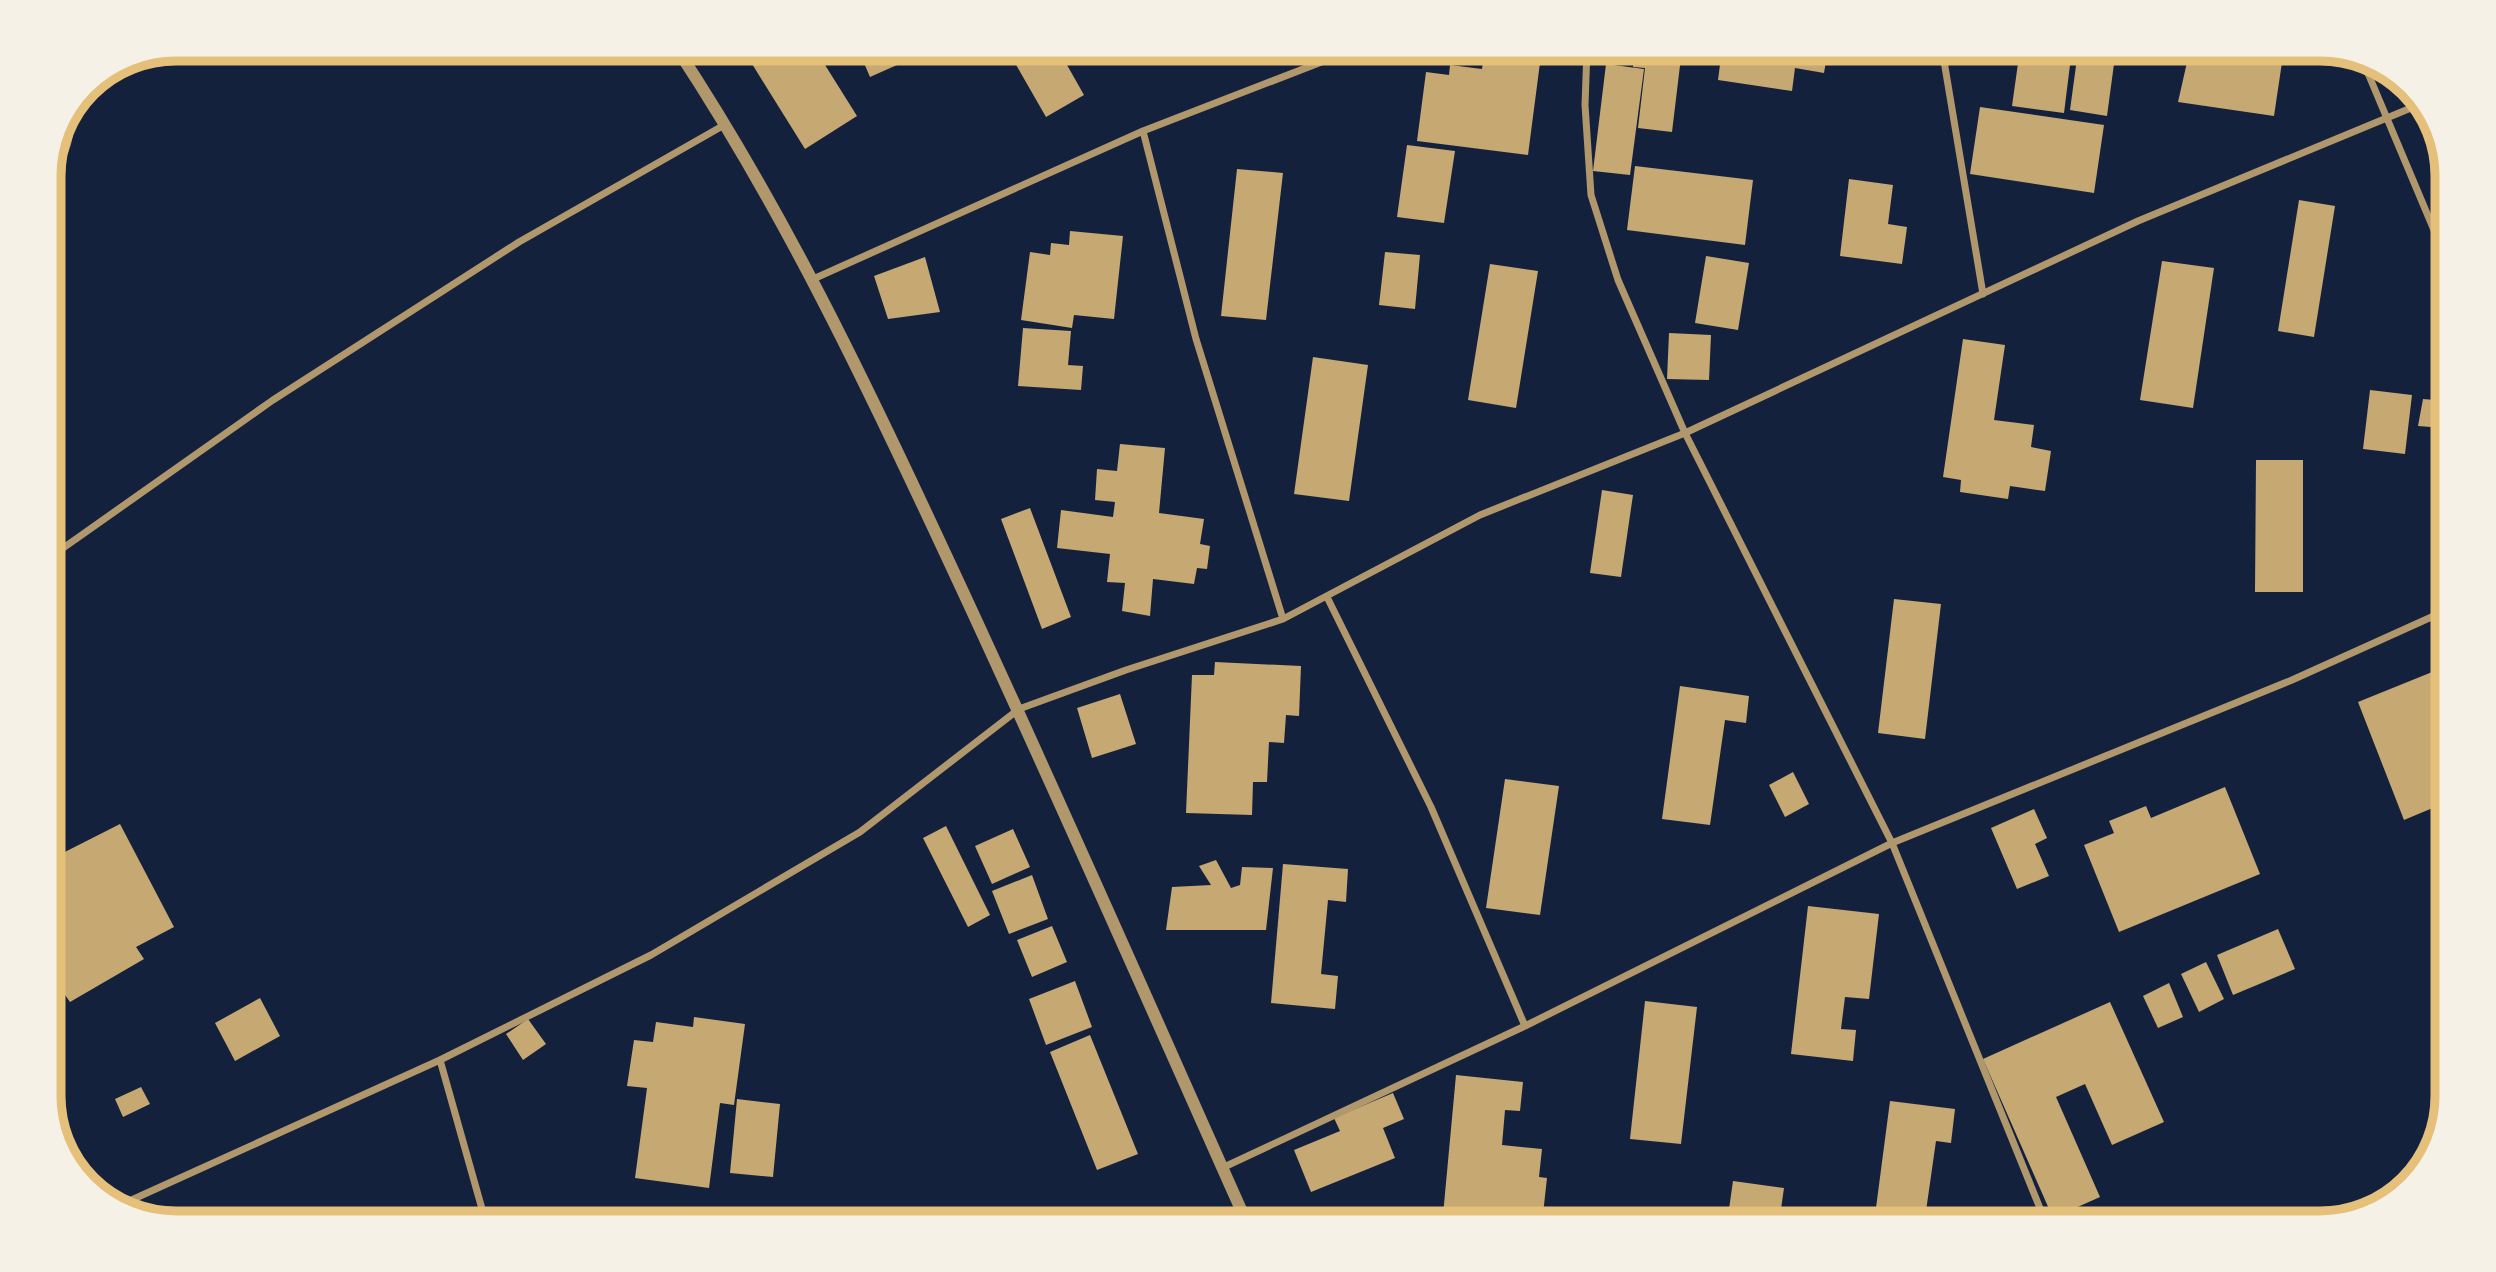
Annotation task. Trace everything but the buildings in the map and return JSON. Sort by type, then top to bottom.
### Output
[{"type":"street","points":[[685,61],[726,124],[811,280],[913,484],[1018,709],[1242,1211]]},
{"type":"street","points":[[811,280],[1143,131],[1324,61]]},
{"type":"street","points":[[1587,61],[1585,105],[1591,195],[1618,281],[1685,433],[1785,636],[1892,843],[2041,1211]]},
{"type":"street","points":[[1944,61],[1983,294]]},
{"type":"street","points":[[2367,72],[2435,232]]},
{"type":"street","points":[[130,1201],[440,1059],[651,955],[860,832],[1018,709],[1126,670],[1283,619],[1480,515],[1685,433],[2138,221],[2412,108]]},
{"type":"street","points":[[61,550],[274,400],[519,242],[726,124]]},
{"type":"street","points":[[1143,131],[1203,363],[1283,619]]},
{"type":"street","points":[[62,160],[70,132]]},
{"type":"street","points":[[1327,597],[1431,807],[1525,1026]]},
{"type":"street","points":[[1222,1168],[1525,1026],[1892,843],[2292,680],[2435,615]]},
{"type":"street","points":[[440,1059],[483,1211]]}]
